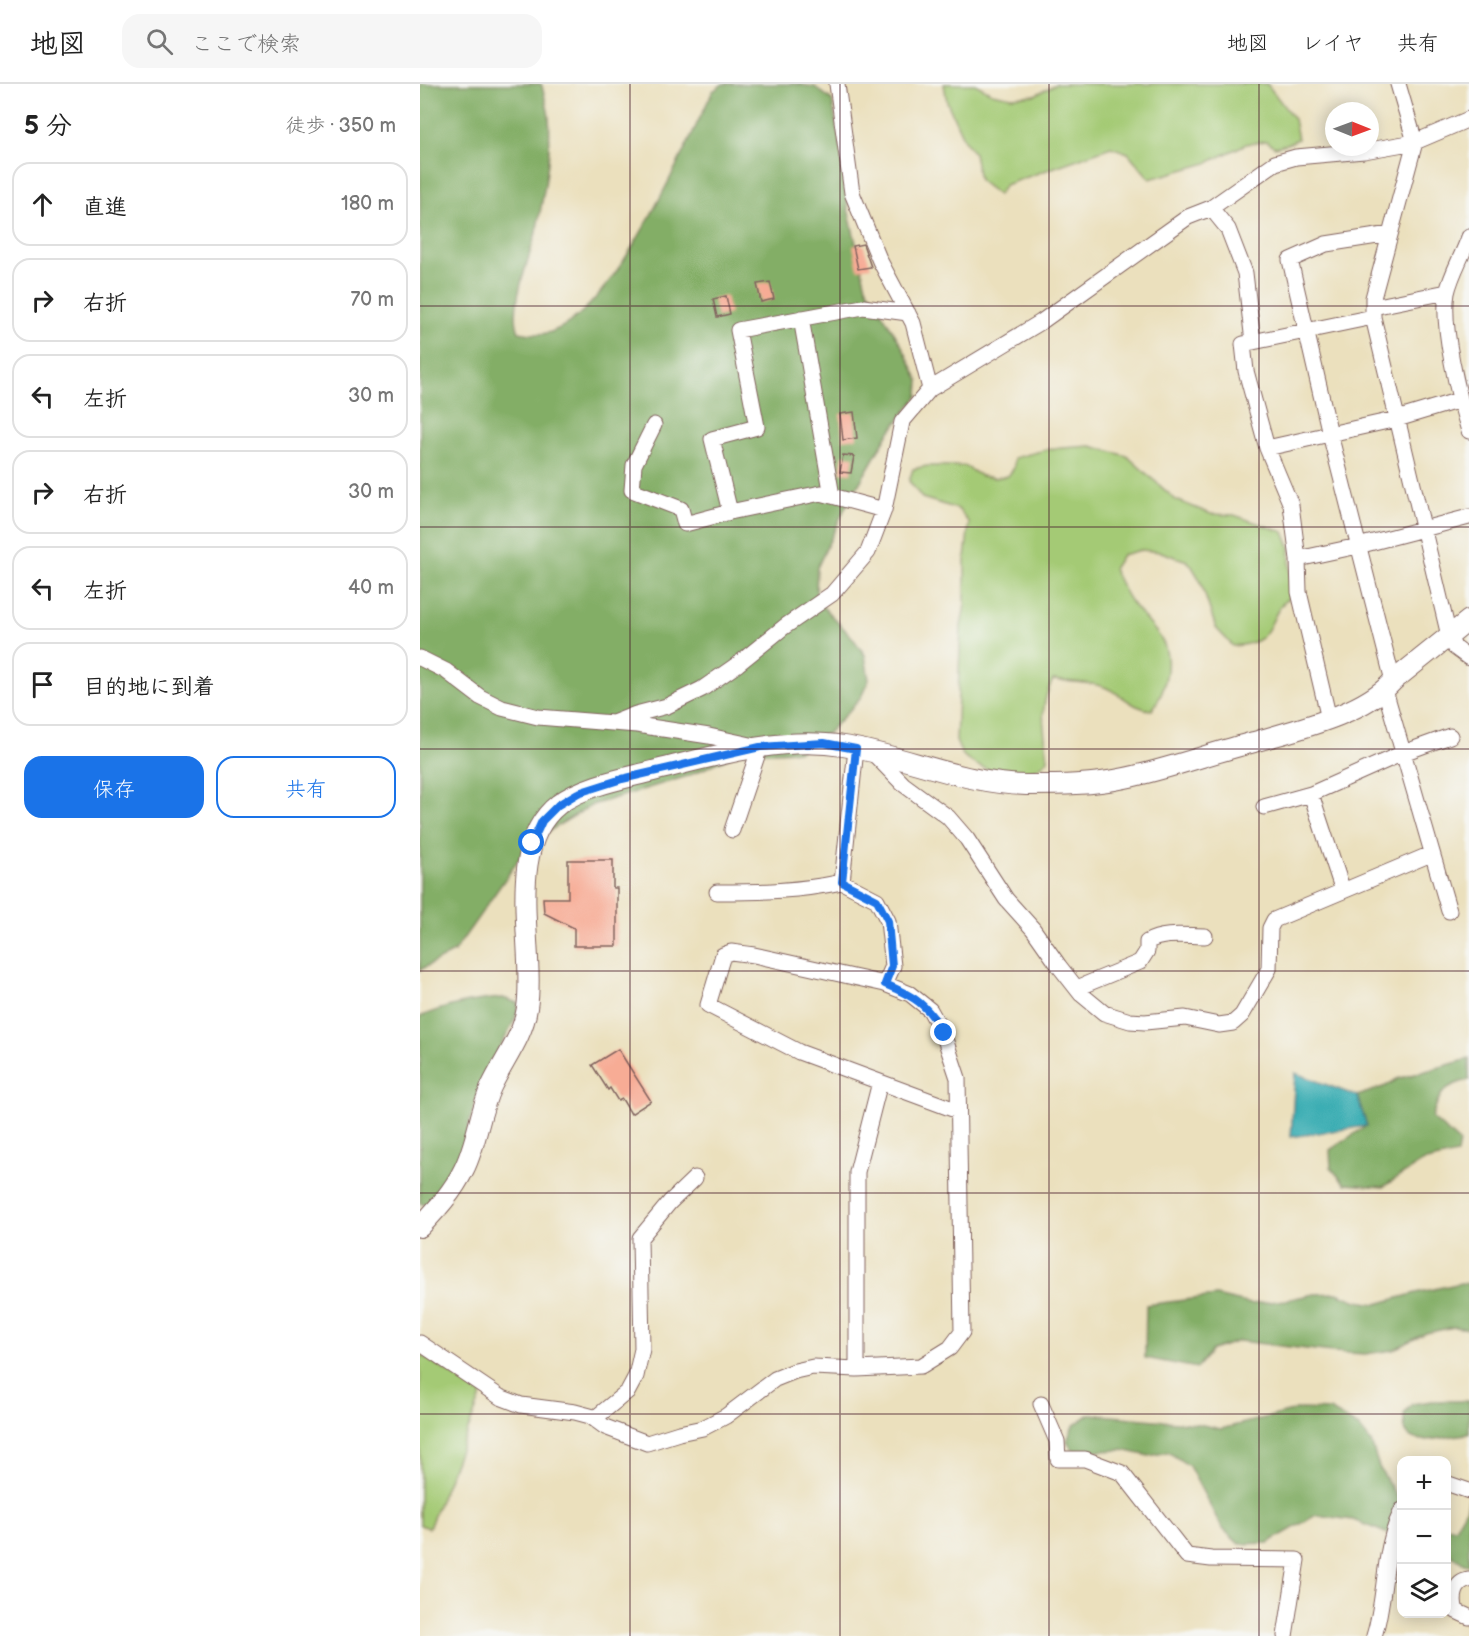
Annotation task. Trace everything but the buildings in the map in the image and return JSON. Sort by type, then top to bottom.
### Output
[{"type":"street","points":[[837,84],[852,193],[880,261],[913,323],[930,389]]},
{"type":"street","points":[[1398,84],[1415,142],[1373,298],[1373,312],[1449,636],[1454,647],[1469,658]]},
{"type":"street","points":[[613,723],[667,706],[702,689],[832,594],[868,552],[884,510],[902,422],[930,389],[1041,322],[1188,217],[1211,208],[1275,163],[1296,157],[1364,151],[1415,142],[1469,119]]},
{"type":"street","points":[[1211,208],[1228,229],[1245,273],[1253,342]]},
{"type":"street","points":[[1390,234],[1326,244],[1290,260],[1358,546],[1403,753],[1449,911]]},
{"type":"street","points":[[1469,237],[1447,292],[1445,315],[1460,400],[1469,431]]},
{"type":"street","points":[[1329,719],[1299,591],[1298,558],[1291,505],[1267,448],[1246,371],[1243,344],[1306,331],[1447,292]]},
{"type":"street","points":[[730,512],[712,439],[757,427],[738,330],[863,307],[908,313]]},
{"type":"street","points":[[801,318],[832,496]]},
{"type":"street","points":[[1267,448],[1398,419],[1460,400]]},
{"type":"street","points":[[654,425],[634,465],[632,490],[681,509],[685,524],[821,493],[884,510]]},
{"type":"street","points":[[1298,558],[1358,546],[1469,517]]},
{"type":"street","points":[[420,1227],[447,1197],[465,1167],[476,1136],[481,1111],[516,1040],[527,1010],[529,950],[526,917],[527,867],[532,843],[542,821],[558,805],[578,793],[622,779],[760,747],[824,743],[974,778],[1021,785],[1080,784],[1123,778],[1181,764],[1343,714],[1389,686],[1469,620]]},
{"type":"street","points":[[420,658],[446,670],[480,697],[502,708],[538,717],[613,723],[709,736],[760,747]]},
{"type":"street","points":[[1264,807],[1311,794],[1403,753],[1450,736]]},
{"type":"street","points":[[732,830],[760,747]]},
{"type":"street","points":[[842,882],[864,751]]},
{"type":"street","points":[[864,751],[903,784],[948,817],[1006,899],[1033,929],[1077,988],[1104,1013],[1130,1020],[1145,1022],[1185,1018],[1219,1025],[1233,1023],[1242,1015],[1269,969],[1270,928],[1274,921],[1431,854]]},
{"type":"street","points":[[1311,794],[1343,891]]},
{"type":"street","points":[[717,892],[771,892],[813,888],[842,882],[877,900],[888,921],[892,966],[885,984]]},
{"type":"street","points":[[1077,988],[1140,962],[1147,951],[1147,942],[1154,938],[1162,935],[1205,936]]},
{"type":"street","points":[[420,1343],[500,1397],[521,1405],[575,1412],[594,1419],[616,1432],[648,1443],[703,1428],[726,1416],[775,1379],[795,1371],[813,1367],[857,1369],[921,1366],[950,1348],[962,1332],[958,1078],[944,1033],[930,1010],[910,994],[885,984],[754,955],[731,952],[723,955],[708,1005],[799,1052],[958,1110]]},
{"type":"street","points":[[857,1369],[857,1172],[880,1082]]},
{"type":"street","points":[[594,1419],[628,1391],[636,1376],[642,1350],[640,1238],[670,1202],[695,1178]]},
{"type":"street","points":[[1041,1404],[1057,1441],[1058,1459],[1085,1459],[1122,1473],[1187,1556],[1211,1559],[1297,1560],[1285,1636]]},
{"type":"street","points":[[1451,1485],[1469,1491]]},
{"type":"street","points":[[1374,1636],[1389,1548],[1397,1519]]},
{"type":"street","points":[[1469,1580],[1464,1580],[1457,1587],[1453,1603],[1456,1611],[1469,1617]]},
{"type":"green space","points":[[420,84],[541,84],[542,86],[549,117],[547,173],[537,228],[516,309],[519,332],[535,334],[551,332],[575,318],[599,294],[623,262],[665,188],[713,91],[723,84],[794,84],[815,87],[832,100],[843,161],[848,209],[866,287],[901,344],[919,381],[918,396],[888,434],[845,508],[817,568],[816,595],[821,605],[852,637],[865,655],[869,680],[860,699],[828,733],[800,751],[738,753],[688,776],[592,805],[531,842],[454,952],[420,970]]},
{"type":"green space","points":[[944,84],[975,84],[992,93],[1012,97],[1035,95],[1056,84],[1267,84],[1294,119],[1298,139],[1275,147],[1266,141],[1246,144],[1207,163],[1150,179],[1128,153],[1111,147],[1005,185],[998,195],[979,180],[974,153],[964,140],[947,102]]},
{"type":"green space","points":[[1091,446],[1127,456],[1176,500],[1211,514],[1234,515],[1284,532],[1290,547],[1290,596],[1264,635],[1248,644],[1233,646],[1216,628],[1200,580],[1187,561],[1161,552],[1141,550],[1122,555],[1113,569],[1131,602],[1154,629],[1165,647],[1166,676],[1157,703],[1152,710],[1145,709],[1108,688],[1053,680],[1045,700],[1044,710],[1048,760],[1040,767],[1018,773],[983,768],[964,756],[956,741],[961,626],[965,605],[965,558],[969,523],[958,509],[922,498],[909,481],[913,469],[927,466],[965,466],[981,476],[995,478],[1008,476],[1014,468],[1014,458],[1049,449]]},
{"type":"green space","points":[[503,998],[518,1003],[515,1019],[481,1084],[454,1172],[437,1200],[429,1204],[420,1204],[420,1017],[460,1004]]},
{"type":"green space","points":[[1469,1059],[1469,1080],[1453,1085],[1443,1092],[1432,1118],[1459,1142],[1457,1154],[1422,1162],[1383,1187],[1345,1184],[1331,1168],[1330,1150],[1366,1126],[1357,1096],[1386,1086],[1397,1079]]},
{"type":"green space","points":[[1461,1283],[1469,1284],[1469,1329],[1454,1327],[1426,1333],[1393,1350],[1365,1354],[1239,1341],[1212,1350],[1197,1368],[1145,1358],[1146,1305],[1216,1296],[1251,1304],[1314,1294],[1337,1293],[1357,1301],[1377,1304]]},
{"type":"green space","points":[[420,1354],[482,1394],[429,1528],[420,1525]]},
{"type":"green space","points":[[1432,1401],[1469,1401],[1469,1434],[1424,1440],[1415,1439],[1409,1435],[1405,1429],[1404,1414],[1412,1404]]},
{"type":"green space","points":[[1300,1409],[1330,1410],[1359,1427],[1371,1442],[1379,1467],[1397,1497],[1397,1535],[1353,1520],[1316,1515],[1268,1543],[1239,1544],[1222,1528],[1189,1466],[1168,1452],[1149,1456],[1122,1450],[1074,1452],[1067,1441],[1073,1426],[1090,1414],[1198,1424],[1221,1429]]},
{"type":"green space","points":[[1469,1498],[1469,1565],[1451,1554],[1451,1528],[1455,1528],[1467,1507]]},
{"type":"water","points":[[1295,1073],[1357,1096],[1367,1126],[1291,1137]]},
{"type":"route","points":[[532,843],[542,821],[558,805],[578,793],[622,779],[760,747],[824,743],[856,749],[842,882],[877,900],[888,921],[892,966],[885,984],[910,994],[930,1010],[944,1033]]}]
